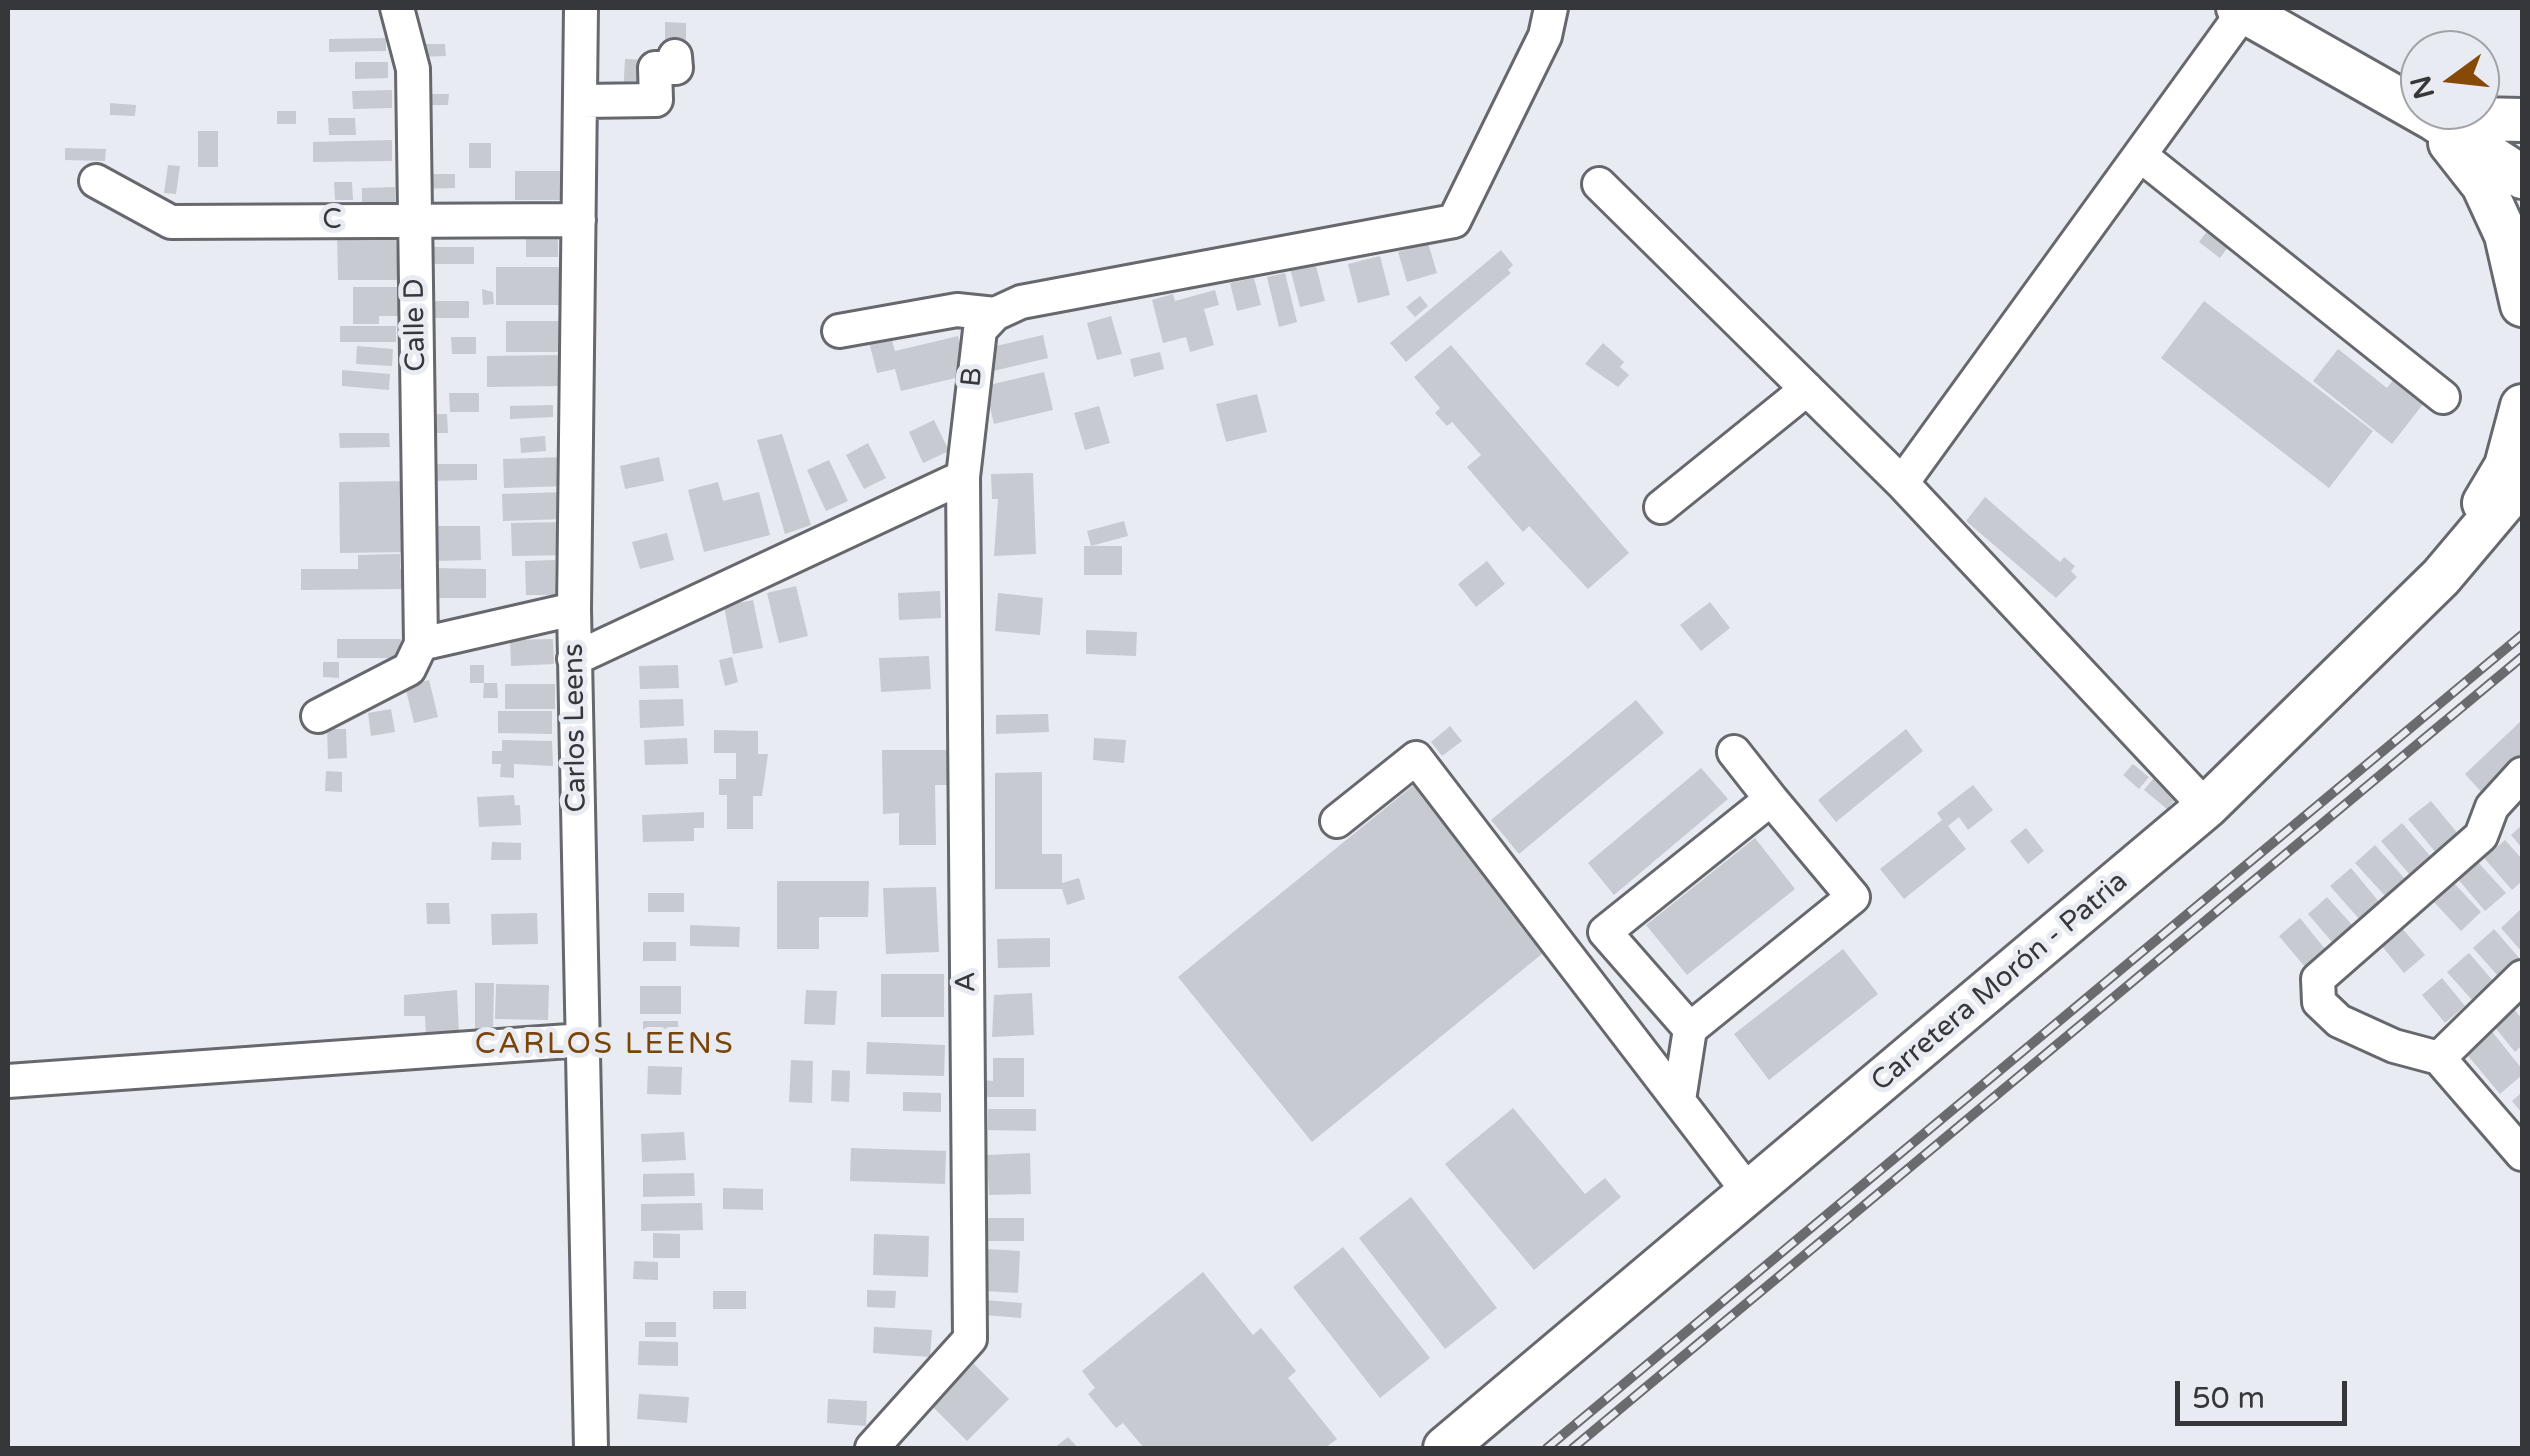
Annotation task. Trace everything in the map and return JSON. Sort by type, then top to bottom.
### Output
[{"type":"main road","points":[[2241,9],[2400,100]]},
{"type":"main road","points":[[2441,130],[2483,186],[2506,235],[2522,305]]},
{"type":"main road","points":[[2450,130],[2522,177]]},
{"type":"main road","points":[[2441,576],[2506,466],[2522,406]]},
{"type":"main road","name":"Carretera Morón - Patria","points":[[1446,1448],[2206,807],[2441,576],[2522,481]]},
{"type":"street","name":"Calle D","points":[[397,8],[413,69],[421,644]]},
{"type":"street","name":"Carlos Leens","points":[[581,8],[574,659],[591,1448]]},
{"type":"street","points":[[839,331],[957,310],[995,314],[1021,302],[1446,224],[1464,206],[1544,36],[1551,8]]},
{"type":"street","points":[[1902,483],[2241,9]]},
{"type":"street","points":[[582,101],[656,100],[655,68],[676,68],[674,56]]},
{"type":"street","points":[[2140,155],[2443,397]]},
{"type":"street","name":"C","points":[[96,181],[171,222],[579,220]]},
{"type":"street","points":[[1598,184],[1902,483],[2206,807]]},
{"type":"street","name":"B","points":[[962,477],[980,330],[995,314]]},
{"type":"street","points":[[1661,507],[1807,389]]},
{"type":"street","points":[[574,659],[962,477]]},
{"type":"street","name":"A","points":[[872,1448],[970,1338],[962,477]]},
{"type":"street","points":[[318,716],[409,669],[421,644],[574,609]]},
{"type":"street","points":[[1679,1100],[1690,1029],[1853,896],[1734,752]]},
{"type":"street","points":[[1337,820],[1416,758],[1750,1194]]},
{"type":"street","points":[[2522,774],[2492,807],[2481,836],[2318,979],[2318,1002],[2339,1021],[2394,1046],[2438,1058],[2522,1154]]},
{"type":"street","points":[[1690,1029],[1606,932],[1772,799]]},
{"type":"street","points":[[2438,1058],[2522,977]]},
{"type":"street","points":[[8,1081],[583,1040]]},
{"type":"building","points":[[665,22],[686,23],[686,53],[665,53]]},
{"type":"building","points":[[386,38],[386,51],[329,52],[329,39]]},
{"type":"building","points":[[419,44],[445,44],[446,56],[419,57]]},
{"type":"building","points":[[625,59],[653,60],[652,95],[623,94]]},
{"type":"building","points":[[355,62],[388,62],[388,78],[355,79]]},
{"type":"building","points":[[392,90],[392,108],[353,109],[352,91]]},
{"type":"building","points":[[423,94],[449,94],[448,105],[423,105]]},
{"type":"building","points":[[110,103],[136,105],[135,116],[110,115]]},
{"type":"building","points":[[277,111],[296,111],[296,124],[277,124]]},
{"type":"building","points":[[328,118],[355,118],[356,135],[329,135]]},
{"type":"building","points":[[198,131],[218,131],[218,167],[198,167]]},
{"type":"building","points":[[392,140],[392,161],[313,162],[313,142]]},
{"type":"building","points":[[469,143],[491,143],[491,168],[469,168]]},
{"type":"building","points":[[65,148],[106,149],[105,161],[65,160]]},
{"type":"building","points":[[168,165],[180,166],[176,194],[164,193]]},
{"type":"building","points":[[515,171],[560,171],[561,200],[515,200]]},
{"type":"building","points":[[419,174],[455,174],[455,188],[419,189]]},
{"type":"building","points":[[334,182],[352,182],[353,200],[335,200]]},
{"type":"building","points":[[395,187],[395,204],[362,205],[362,188]]},
{"type":"building","points":[[2210,227],[2231,243],[2220,258],[2199,242]]},
{"type":"building","points":[[526,231],[558,231],[558,257],[526,257]]},
{"type":"building","points":[[395,232],[399,280],[338,280],[337,233]]},
{"type":"building","points":[[1428,243],[1437,273],[1407,282],[1398,252]]},
{"type":"building","points":[[431,247],[474,247],[474,264],[432,264]]},
{"type":"building","points":[[1501,250],[1513,265],[1508,270],[1511,273],[1406,362],[1390,343]]},
{"type":"building","points":[[1380,256],[1390,295],[1358,303],[1348,264]]},
{"type":"building","points":[[1315,262],[1325,301],[1300,307],[1290,268]]},
{"type":"building","points":[[496,267],[565,267],[565,305],[496,305]]},
{"type":"building","points":[[1285,273],[1297,322],[1279,327],[1267,277]]},
{"type":"building","points":[[1254,278],[1261,305],[1237,311],[1230,283]]},
{"type":"building","points":[[353,287],[400,287],[400,316],[379,316],[379,324],[353,324]]},
{"type":"building","points":[[482,289],[493,292],[494,304],[483,305]]},
{"type":"building","points":[[1215,290],[1219,305],[1204,309],[1214,345],[1190,352],[1186,337],[1163,343],[1152,300],[1173,294],[1175,301]]},
{"type":"building","points":[[1420,296],[1428,306],[1415,317],[1406,307]]},
{"type":"building","points":[[425,301],[469,301],[469,318],[424,318]]},
{"type":"building","points":[[2204,301],[2373,431],[2329,488],[2161,358]]},
{"type":"building","points":[[1111,316],[1122,354],[1097,360],[1087,323]]},
{"type":"building","points":[[506,321],[559,321],[559,352],[506,352]]},
{"type":"building","points":[[340,326],[396,326],[396,342],[340,342]]},
{"type":"building","points":[[1043,335],[1048,358],[989,372],[983,349]]},
{"type":"building","points":[[958,336],[968,375],[901,391],[895,369],[877,373],[869,342],[891,337],[895,351]]},
{"type":"building","points":[[451,337],[476,337],[476,354],[452,354]]},
{"type":"building","points":[[1603,343],[1624,362],[1620,367],[1629,375],[1618,387],[1585,364]]},
{"type":"building","points":[[1451,345],[1629,553],[1588,589],[1529,526],[1523,532],[1467,467],[1481,455],[1452,422],[1447,426],[1435,413],[1440,408],[1414,377]]},
{"type":"building","points":[[357,346],[393,349],[392,366],[356,364]]},
{"type":"building","points":[[2338,349],[2387,388],[2397,375],[2427,399],[2392,444],[2313,381]]},
{"type":"building","points":[[1160,352],[1164,369],[1134,377],[1130,359]]},
{"type":"building","points":[[562,355],[562,386],[487,387],[487,356]]},
{"type":"building","points":[[342,370],[390,374],[389,390],[342,386]]},
{"type":"building","points":[[1044,372],[1053,410],[994,424],[985,386]]},
{"type":"building","points":[[449,393],[479,393],[479,412],[450,412]]},
{"type":"building","points":[[1257,394],[1267,432],[1226,442],[1216,404]]},
{"type":"building","points":[[553,405],[553,417],[510,419],[510,406]]},
{"type":"building","points":[[1099,406],[1110,443],[1085,450],[1074,413]]},
{"type":"building","points":[[427,414],[447,414],[448,433],[428,433]]},
{"type":"building","points":[[934,420],[949,451],[923,463],[909,432]]},
{"type":"building","points":[[339,433],[389,433],[390,447],[340,448]]},
{"type":"building","points":[[782,434],[811,525],[785,534],[757,440]]},
{"type":"building","points":[[545,436],[546,451],[521,453],[520,438]]},
{"type":"building","points":[[868,443],[886,478],[864,489],[846,455]]},
{"type":"building","points":[[566,457],[567,486],[504,488],[503,459]]},
{"type":"building","points":[[659,457],[664,481],[625,489],[620,466]]},
{"type":"building","points":[[829,460],[848,501],[826,511],[807,470]]},
{"type":"building","points":[[428,464],[477,464],[477,480],[428,481]]},
{"type":"building","points":[[1033,473],[1036,554],[994,556],[998,499],[992,499],[991,474]]},
{"type":"building","points":[[408,481],[410,552],[340,553],[339,482]]},
{"type":"building","points":[[718,482],[723,501],[759,492],[770,535],[704,552],[688,490]]},
{"type":"building","points":[[566,492],[567,519],[503,521],[502,494]]},
{"type":"building","points":[[1985,497],[2060,562],[2064,557],[2075,566],[2071,571],[2077,577],[2056,598],[1966,521]]},
{"type":"building","points":[[1124,521],[1128,536],[1091,546],[1087,531]]},
{"type":"building","points":[[566,522],[567,555],[512,556],[511,523]]},
{"type":"building","points":[[429,526],[480,526],[481,560],[433,561]]},
{"type":"building","points":[[667,533],[674,560],[640,569],[632,542]]},
{"type":"building","points":[[1084,546],[1122,546],[1122,575],[1084,575]]},
{"type":"building","points":[[400,554],[400,569],[408,568],[409,589],[301,590],[301,569],[358,569],[358,555]]},
{"type":"building","points":[[555,560],[555,595],[526,595],[525,561]]},
{"type":"building","points":[[1487,561],[1505,584],[1476,607],[1458,584]]},
{"type":"building","points":[[434,568],[486,569],[486,598],[434,598]]},
{"type":"building","points":[[796,586],[808,636],[779,643],[767,593]]},
{"type":"building","points":[[940,591],[941,618],[899,620],[898,593]]},
{"type":"building","points":[[998,593],[1043,598],[1040,635],[995,631]]},
{"type":"building","points":[[753,600],[763,648],[733,654],[724,606]]},
{"type":"building","points":[[1710,602],[1730,628],[1701,651],[1680,625]]},
{"type":"building","points":[[1086,630],[1137,632],[1136,656],[1086,654]]},
{"type":"building","points":[[337,639],[401,639],[401,658],[337,658]]},
{"type":"building","points":[[553,639],[554,664],[511,666],[510,640]]},
{"type":"building","points":[[929,656],[931,689],[881,692],[879,658]]},
{"type":"building","points":[[732,657],[738,682],[725,686],[719,660]]},
{"type":"building","points":[[323,662],[339,662],[339,678],[323,677]]},
{"type":"building","points":[[470,665],[484,665],[484,683],[470,683]]},
{"type":"building","points":[[678,665],[679,688],[640,689],[639,666]]},
{"type":"building","points":[[429,680],[438,717],[414,723],[405,686]]},
{"type":"building","points":[[484,683],[497,683],[498,698],[483,698]]},
{"type":"building","points":[[505,684],[555,684],[555,709],[505,709]]},
{"type":"building","points":[[683,699],[684,726],[640,728],[639,700]]},
{"type":"building","points":[[1636,700],[1664,733],[1519,854],[1491,820]]},
{"type":"building","points":[[391,709],[395,732],[371,736],[368,713]]},
{"type":"building","points":[[498,711],[552,711],[552,734],[498,733]]},
{"type":"building","points":[[1048,714],[1049,732],[996,734],[996,715]]},
{"type":"building","points":[[2522,720],[2522,759],[2484,795],[2465,774]]},
{"type":"building","points":[[1450,726],[1462,741],[1442,756],[1431,742]]},
{"type":"building","points":[[327,729],[346,729],[347,758],[328,759]]},
{"type":"building","points":[[1906,729],[1923,751],[1836,822],[1818,800]]},
{"type":"building","points":[[714,730],[758,731],[758,754],[768,754],[762,796],[753,796],[753,829],[727,829],[727,795],[719,795],[719,779],[736,779],[736,753],[714,753]]},
{"type":"building","points":[[687,738],[688,764],[645,765],[644,740]]},
{"type":"building","points":[[1094,738],[1126,740],[1124,763],[1093,760]]},
{"type":"building","points":[[502,740],[552,741],[553,766],[514,764],[514,778],[500,777],[501,764],[492,764],[492,751],[502,751]]},
{"type":"building","points":[[882,750],[951,750],[951,785],[935,785],[936,845],[899,845],[899,813],[883,814]]},
{"type":"building","points":[[2133,764],[2149,777],[2139,789],[2123,775]]},
{"type":"building","points":[[1701,768],[1728,799],[1614,895],[1588,863]]},
{"type":"building","points":[[326,771],[342,772],[342,792],[325,791]]},
{"type":"building","points":[[1042,772],[1042,854],[1062,854],[1062,883],[1079,878],[1085,899],[1067,905],[1062,889],[995,889],[995,773]]},
{"type":"building","points":[[2157,774],[2180,794],[2167,809],[2144,790]]},
{"type":"building","points":[[1415,784],[1548,949],[1312,1142],[1178,977]]},
{"type":"building","points":[[1973,785],[1993,810],[1968,830],[1959,817],[1948,826],[1966,849],[1904,899],[1880,869],[1942,820],[1937,813]]},
{"type":"building","points":[[514,795],[515,805],[520,805],[521,825],[479,827],[477,797]]},
{"type":"building","points":[[2431,801],[2459,835],[2437,854],[2408,819]]},
{"type":"building","points":[[704,812],[704,828],[694,828],[694,841],[643,842],[642,815]]},
{"type":"building","points":[[2402,823],[2431,857],[2410,875],[2381,841]]},
{"type":"building","points":[[2522,825],[2522,848],[2511,835]]},
{"type":"building","points":[[2026,828],[2044,851],[2028,864],[2010,841]]},
{"type":"building","points":[[1755,838],[1795,889],[1687,975],[1646,925]]},
{"type":"building","points":[[2505,840],[2522,859],[2522,881],[2512,890],[2484,858]]},
{"type":"building","points":[[492,842],[521,843],[521,860],[491,860]]},
{"type":"building","points":[[2375,845],[2405,879],[2386,897],[2355,863]]},
{"type":"building","points":[[2477,861],[2506,893],[2485,911],[2457,878]]},
{"type":"building","points":[[2351,868],[2380,903],[2360,920],[2330,886]]},
{"type":"building","points":[[777,881],[869,881],[868,917],[819,917],[819,949],[777,949]]},
{"type":"building","points":[[2452,881],[2481,912],[2461,931],[2432,900]]},
{"type":"building","points":[[936,887],[939,952],[886,954],[883,888]]},
{"type":"building","points":[[648,893],[684,893],[684,912],[648,912]]},
{"type":"building","points":[[2327,897],[2353,926],[2333,943],[2308,914]]},
{"type":"building","points":[[426,903],[449,903],[450,924],[427,924]]},
{"type":"building","points":[[2520,910],[2522,913],[2522,952],[2501,928]]},
{"type":"building","points":[[537,913],[538,944],[492,945],[491,914]]},
{"type":"building","points":[[2300,918],[2325,949],[2305,967],[2279,936]]},
{"type":"building","points":[[690,925],[740,927],[739,947],[690,946]]},
{"type":"building","points":[[2402,928],[2425,955],[2404,973],[2381,945]]},
{"type":"building","points":[[2494,929],[2520,959],[2499,977],[2473,948]]},
{"type":"building","points":[[1050,938],[1050,967],[998,968],[997,939]]},
{"type":"building","points":[[643,942],[676,942],[676,961],[643,961]]},
{"type":"building","points":[[1843,949],[1878,994],[1769,1080],[1734,1034]]},
{"type":"building","points":[[2469,953],[2494,982],[2472,1000],[2447,972]]},
{"type":"building","points":[[881,974],[944,974],[944,1017],[881,1017]]},
{"type":"building","points":[[2442,978],[2465,1006],[2445,1023],[2422,995]]},
{"type":"building","points":[[475,983],[494,983],[493,1031],[475,1030]]},
{"type":"building","points":[[496,984],[549,985],[548,1020],[495,1019]]},
{"type":"building","points":[[640,986],[681,986],[681,1014],[640,1014]]},
{"type":"building","points":[[457,990],[459,1034],[426,1036],[425,1016],[404,1016],[404,995]]},
{"type":"building","points":[[806,990],[837,991],[835,1025],[804,1024]]},
{"type":"building","points":[[1032,993],[1034,1035],[992,1037],[994,995]]},
{"type":"building","points":[[2513,1008],[2522,1019],[2522,1045],[2515,1052],[2493,1025]]},
{"type":"building","points":[[643,1021],[678,1021],[679,1042],[643,1043]]},
{"type":"building","points":[[2490,1029],[2522,1069],[2522,1075],[2500,1094],[2464,1051]]},
{"type":"building","points":[[867,1042],[945,1045],[944,1076],[866,1074]]},
{"type":"building","points":[[993,1058],[1024,1058],[1024,1097],[983,1097],[983,1080],[993,1081]]},
{"type":"building","points":[[791,1060],[813,1061],[812,1103],[789,1102]]},
{"type":"building","points":[[648,1066],[682,1067],[681,1095],[647,1094]]},
{"type":"building","points":[[832,1070],[850,1071],[849,1102],[831,1101]]},
{"type":"building","points":[[903,1092],[941,1093],[941,1112],[903,1111]]},
{"type":"building","points":[[2522,1092],[2522,1113],[2512,1101]]},
{"type":"building","points":[[1513,1108],[1585,1194],[1605,1178],[1621,1197],[1534,1270],[1445,1164]]},
{"type":"building","points":[[988,1109],[1036,1109],[1036,1131],[988,1130]]},
{"type":"building","points":[[684,1132],[686,1160],[642,1162],[641,1134]]},
{"type":"building","points":[[851,1148],[946,1151],[945,1184],[850,1181]]},
{"type":"building","points":[[1030,1153],[1031,1194],[989,1195],[987,1155]]},
{"type":"building","points":[[694,1173],[695,1196],[643,1197],[643,1174]]},
{"type":"building","points":[[723,1188],[763,1189],[763,1210],[723,1209]]},
{"type":"building","points":[[1411,1197],[1497,1308],[1445,1349],[1359,1238]]},
{"type":"building","points":[[702,1203],[703,1230],[641,1231],[641,1204]]},
{"type":"building","points":[[984,1218],[1024,1218],[1024,1241],[984,1241]]},
{"type":"building","points":[[653,1233],[680,1234],[680,1258],[653,1258]]},
{"type":"building","points":[[874,1234],[929,1236],[928,1277],[873,1275]]},
{"type":"building","points":[[1343,1247],[1430,1358],[1380,1398],[1293,1287]]},
{"type":"building","points":[[986,1249],[1020,1251],[1018,1293],[984,1291]]},
{"type":"building","points":[[634,1261],[658,1262],[658,1280],[633,1279]]},
{"type":"building","points":[[1203,1272],[1253,1335],[1261,1328],[1296,1371],[1288,1378],[1337,1439],[1325,1448],[1144,1448],[1123,1423],[1116,1428],[1088,1394],[1095,1388],[1082,1371]]},
{"type":"building","points":[[867,1290],[896,1291],[895,1308],[867,1307]]},
{"type":"building","points":[[713,1291],[746,1291],[746,1309],[713,1309]]},
{"type":"building","points":[[984,1300],[1022,1303],[1021,1318],[984,1315]]},
{"type":"building","points":[[645,1322],[676,1322],[676,1337],[645,1337]]},
{"type":"building","points":[[874,1327],[932,1330],[930,1357],[873,1353]]},
{"type":"building","points":[[639,1341],[678,1342],[678,1366],[638,1365]]},
{"type":"building","points":[[974,1364],[1009,1399],[967,1441],[932,1406]]},
{"type":"building","points":[[639,1394],[689,1397],[687,1423],[637,1419]]},
{"type":"building","points":[[828,1399],[867,1401],[866,1426],[827,1423]]},
{"type":"building","points":[[1068,1437],[1078,1448],[1054,1448]]},
{"type":"railway","points":[[1547,1448],[2522,635]]},
{"type":"railway","points":[[1573,1448],[2522,657]]},
{"type":"district","name":"CARLOS LEENS","points":[[605,1045]]}]
